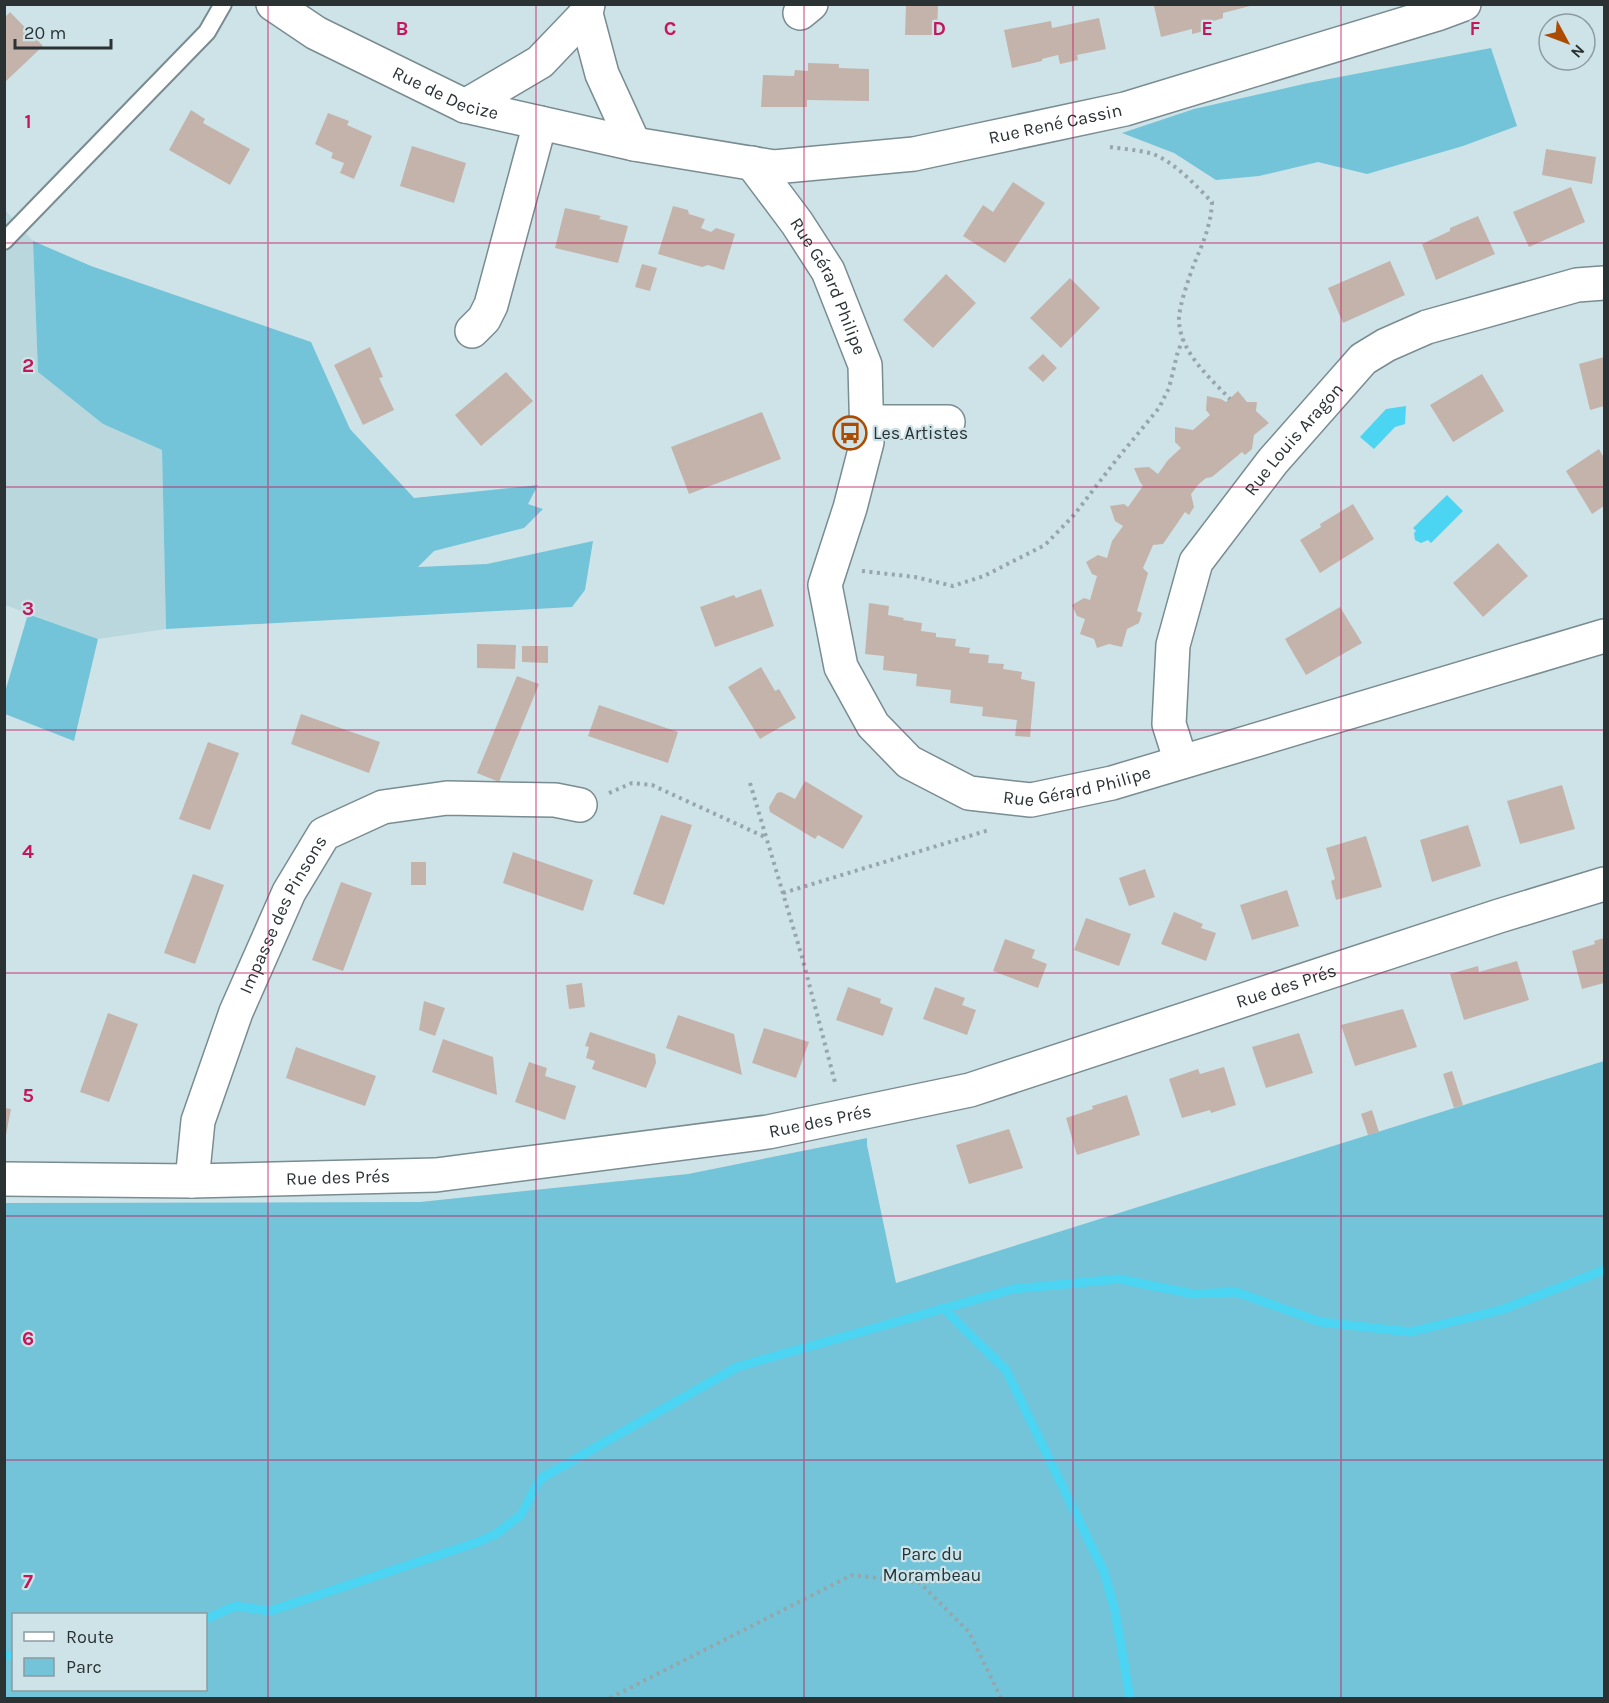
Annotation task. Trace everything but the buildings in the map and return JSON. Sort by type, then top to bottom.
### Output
[{"type":"street","name":"Rue de Decize","points":[[273,4],[316,33],[465,106],[634,144]]},
{"type":"street","name":"Rue René Cassin","points":[[634,144],[774,167],[914,154],[1125,109],[1437,15],[1464,4]]},
{"type":"street","points":[[465,106],[540,62],[587,9]]},
{"type":"street","points":[[587,9],[602,74],[634,144]]},
{"type":"street","points":[[472,331],[484,319],[491,305],[540,123]]},
{"type":"street","name":"Rue Gérard Philipe","points":[[752,163],[828,271],[865,365],[867,442],[850,508],[825,585],[842,667],[873,725],[909,762],[969,793],[1031,800],[1112,783],[1605,636]]},
{"type":"street","name":"Rue Louis Aragon","points":[[1181,762],[1169,724],[1173,645],[1196,562],[1273,461],[1363,359],[1386,345],[1427,327],[1577,285],[1605,283]]},
{"type":"street","points":[[867,422],[948,422]]},
{"type":"street","name":"Impasse des Pinsons","points":[[192,1181],[198,1121],[236,1012],[289,892],[324,834],[383,807],[447,798],[555,800],[580,805]]},
{"type":"street","name":"Rue des Prés","points":[[4,1179],[192,1181],[436,1175],[768,1132],[970,1090],[1499,916],[1605,885]]},
{"type":"lane","points":[[4,241],[207,32],[223,4]]},
{"type":"path","points":[[1105,146],[1153,154],[1170,163],[1212,202],[1212,216],[1185,289],[1179,322],[1188,350],[1198,366],[1230,399]]},
{"type":"path","points":[[830,570],[915,577],[953,586],[984,576],[1045,545],[1074,515],[1159,408],[1169,388],[1178,351],[1184,338]]},
{"type":"path","points":[[580,805],[632,783],[652,785],[766,838]]},
{"type":"path","points":[[750,783],[802,957],[844,1116]]},
{"type":"path","points":[[783,892],[1003,824],[1009,798]]},
{"type":"path","points":[[610,1698],[852,1575],[920,1583],[969,1632],[1001,1698]]},
{"type":"shaded area","points":[[4,209],[33,241],[38,372],[103,424],[162,450],[166,629],[98,639],[5,605]]},
{"type":"shaded area","points":[[1406,406],[1405,424],[1395,427],[1374,449],[1360,437],[1386,409]]},
{"type":"shaded area","points":[[1447,495],[1463,511],[1431,543],[1428,540],[1421,543],[1415,540],[1416,531],[1413,528]]},
{"type":"green space","points":[[1491,48],[1517,126],[1463,146],[1367,174],[1318,162],[1259,176],[1216,180],[1174,153],[1122,133],[1194,109],[1308,83]]},
{"type":"green space","points":[[33,241],[91,266],[311,342],[350,429],[414,498],[538,485],[528,504],[543,509],[524,528],[434,551],[418,567],[487,564],[593,541],[585,590],[572,607],[166,629],[162,450],[103,424],[38,372]]},
{"type":"green space","points":[[28,614],[98,639],[74,741],[5,714],[5,692]]},
{"type":"green space","name":"Parc du Morambeau","points":[[1604,1061],[1604,1698],[5,1698],[4,1203],[420,1202],[688,1174],[867,1138],[896,1283]]},
{"type":"waterway","points":[[207,1619],[235,1606],[270,1611],[496,1534],[521,1515],[540,1479],[737,1367],[1013,1289],[1119,1279],[1193,1294],[1236,1292],[1321,1322],[1410,1332],[1501,1310],[1604,1270]]},
{"type":"waterway","points":[[943,1308],[1006,1370],[1104,1572],[1115,1611],[1130,1698]]},
{"type":"waterway","points":[[4,1654],[12,1656]]},
{"type":"place","name":"Les Artistes","points":[[850,433]]}]
